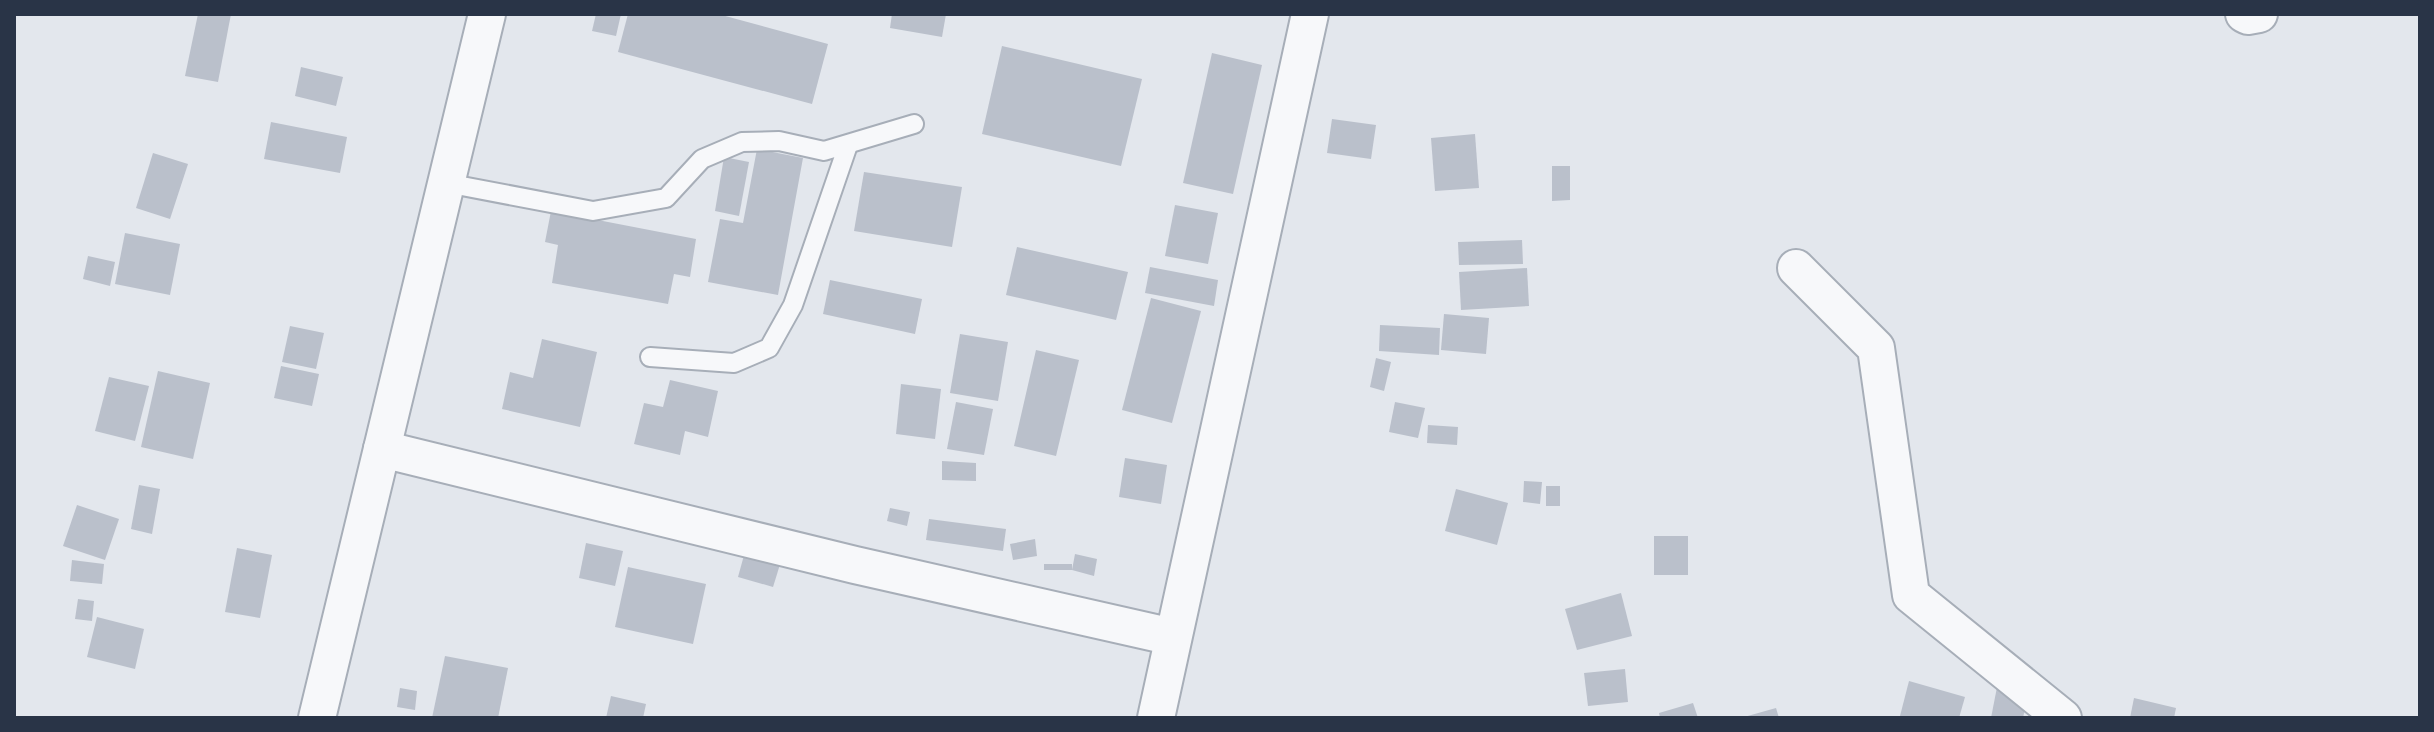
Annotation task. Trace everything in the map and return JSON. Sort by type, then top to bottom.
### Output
[{"type":"street","points":[[317,718],[487,14]]},
{"type":"street","points":[[1156,718],[1310,14]]},
{"type":"street","points":[[2244,14],[2259,14]]},
{"type":"street","points":[[1796,268],[1876,348],[1911,595],[2063,718]]},
{"type":"street","points":[[382,449],[855,565],[1173,637]]},
{"type":"lane","points":[[446,183],[593,211],[666,198],[702,159],[742,142],[779,141],[824,151],[914,124]]},
{"type":"lane","points":[[650,357],[734,363],[769,348],[793,305],[848,145]]},
{"type":"building","points":[[198,14],[231,14],[218,82],[185,76]]},
{"type":"building","points":[[596,14],[621,14],[616,36],[592,31]]},
{"type":"building","points":[[628,14],[718,14],[828,44],[812,104],[618,52]]},
{"type":"building","points":[[892,14],[946,14],[942,37],[890,28]]},
{"type":"building","points":[[1002,46],[1142,79],[1121,166],[982,134]]},
{"type":"building","points":[[1212,53],[1262,65],[1233,194],[1183,183]]},
{"type":"building","points":[[301,67],[343,77],[336,106],[295,96]]},
{"type":"building","points":[[1332,119],[1376,125],[1371,159],[1327,153]]},
{"type":"building","points":[[271,122],[347,137],[340,173],[264,159]]},
{"type":"building","points":[[1475,134],[1479,188],[1435,191],[1431,138]]},
{"type":"building","points":[[757,149],[803,158],[778,295],[708,282],[720,219],[743,223]]},
{"type":"building","points":[[153,153],[188,164],[170,219],[136,208]]},
{"type":"building","points":[[724,157],[749,162],[739,216],[715,211]]},
{"type":"building","points":[[1552,166],[1570,166],[1570,200],[1552,201]]},
{"type":"building","points":[[864,172],[962,187],[952,247],[854,231]]},
{"type":"building","points":[[1175,205],[1218,213],[1208,264],[1165,256]]},
{"type":"building","points":[[551,211],[696,239],[690,277],[674,274],[668,304],[552,283],[558,245],[545,242]]},
{"type":"building","points":[[125,233],[180,244],[170,295],[115,284]]},
{"type":"building","points":[[1522,240],[1523,264],[1459,265],[1458,242]]},
{"type":"building","points":[[1017,247],[1128,272],[1116,320],[1006,295]]},
{"type":"building","points":[[88,256],[115,262],[110,286],[83,279]]},
{"type":"building","points":[[1150,267],[1218,280],[1214,306],[1145,293]]},
{"type":"building","points":[[1527,268],[1529,306],[1461,310],[1459,272]]},
{"type":"building","points":[[830,280],[922,299],[915,334],[823,314]]},
{"type":"building","points":[[1151,298],[1201,311],[1172,423],[1122,410]]},
{"type":"building","points":[[1444,314],[1489,318],[1486,354],[1441,350]]},
{"type":"building","points":[[1380,325],[1440,328],[1439,355],[1379,351]]},
{"type":"building","points":[[290,326],[324,333],[316,369],[282,362]]},
{"type":"building","points":[[960,334],[1008,342],[998,401],[950,393]]},
{"type":"building","points":[[542,339],[597,352],[580,427],[502,409],[510,372],[533,378]]},
{"type":"building","points":[[1036,350],[1079,360],[1056,456],[1014,446]]},
{"type":"building","points":[[1376,358],[1391,362],[1384,391],[1370,387]]},
{"type":"building","points":[[281,366],[319,374],[312,406],[274,398]]},
{"type":"building","points":[[158,371],[210,383],[193,459],[141,447]]},
{"type":"building","points":[[109,377],[149,386],[135,441],[95,431]]},
{"type":"building","points":[[670,380],[718,391],[708,437],[685,431],[680,455],[634,444],[644,403],[663,407]]},
{"type":"building","points":[[901,384],[941,389],[935,439],[896,434]]},
{"type":"building","points":[[956,402],[993,409],[984,455],[947,449]]},
{"type":"building","points":[[1395,402],[1425,408],[1418,438],[1389,432]]},
{"type":"building","points":[[1428,425],[1458,427],[1457,445],[1427,443]]},
{"type":"building","points":[[1125,458],[1167,465],[1161,504],[1119,497]]},
{"type":"building","points":[[942,461],[976,463],[976,481],[942,480]]},
{"type":"building","points":[[1524,481],[1542,482],[1540,504],[1523,502]]},
{"type":"building","points":[[139,485],[160,489],[152,534],[131,529]]},
{"type":"building","points":[[1546,486],[1560,486],[1560,506],[1546,506]]},
{"type":"building","points":[[1456,489],[1508,503],[1497,545],[1445,531]]},
{"type":"building","points":[[77,505],[119,519],[105,560],[63,546]]},
{"type":"building","points":[[890,508],[910,512],[907,526],[887,521]]},
{"type":"building","points":[[929,519],[1006,529],[1003,551],[926,540]]},
{"type":"building","points":[[1654,536],[1688,536],[1688,575],[1654,575]]},
{"type":"building","points":[[1035,539],[1037,556],[1013,560],[1010,544]]},
{"type":"building","points":[[586,543],[623,551],[615,586],[579,578]]},
{"type":"building","points":[[237,548],[272,555],[260,618],[225,612]]},
{"type":"building","points":[[746,548],[782,558],[773,587],[738,577]]},
{"type":"building","points":[[1075,554],[1097,559],[1094,576],[1072,570]]},
{"type":"building","points":[[72,560],[104,564],[102,584],[70,581]]},
{"type":"building","points":[[1044,564],[1072,564],[1072,570],[1044,570]]},
{"type":"building","points":[[628,567],[706,584],[693,644],[615,627]]},
{"type":"building","points":[[1621,593],[1632,636],[1577,650],[1565,609]]},
{"type":"building","points":[[78,599],[94,601],[92,621],[75,619]]},
{"type":"building","points":[[97,617],[144,629],[135,669],[87,657]]},
{"type":"building","points":[[445,656],[508,668],[498,718],[432,718]]},
{"type":"building","points":[[1625,669],[1628,702],[1588,706],[1584,673]]},
{"type":"building","points":[[1909,681],[1965,697],[1959,718],[1900,716]]},
{"type":"building","points":[[1998,682],[2027,699],[2023,718],[1991,718]]},
{"type":"building","points":[[400,688],[417,691],[415,710],[397,707]]},
{"type":"building","points":[[611,696],[646,704],[643,718],[606,718]]},
{"type":"building","points":[[2134,698],[2176,708],[2174,718],[2130,718]]},
{"type":"building","points":[[1693,703],[1698,718],[1660,718],[1659,713]]},
{"type":"building","points":[[1776,708],[1779,718],[1744,718],[1744,717]]}]
